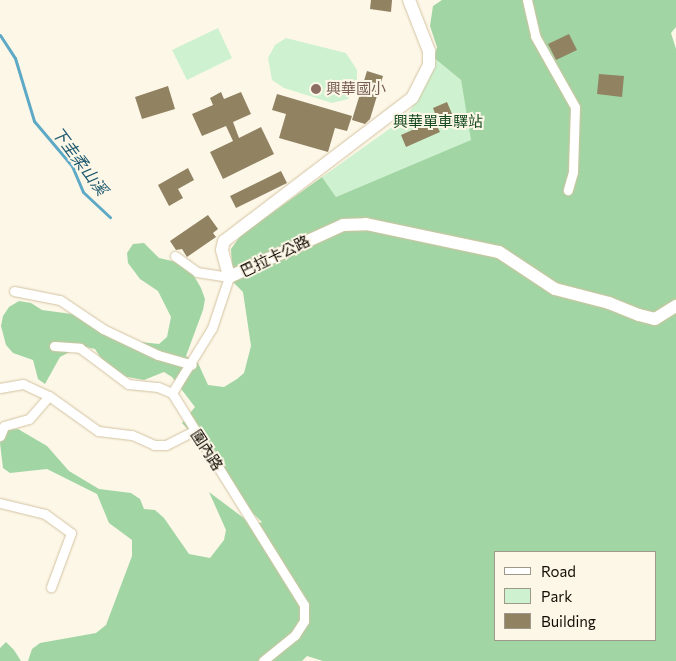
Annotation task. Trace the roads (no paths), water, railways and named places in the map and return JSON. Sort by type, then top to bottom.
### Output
[{"type":"main road","name":"巴拉卡公路","points":[[408,0],[429,51],[429,65],[412,98],[224,241],[222,250],[229,277],[342,225],[366,224],[499,252],[556,289],[609,303],[639,315],[655,319],[676,306]]},
{"type":"street","points":[[526,0],[535,36],[575,108],[573,172],[568,190]]},
{"type":"street","points":[[54,346],[80,348],[128,384],[158,387],[172,393],[192,365],[212,328],[229,277],[197,272],[175,256]]},
{"type":"street","points":[[14,291],[60,300],[103,329],[158,355],[192,365]]},
{"type":"street","points":[[0,388],[23,384],[49,396],[98,430],[132,435],[154,445],[166,445],[194,431]]},
{"type":"street","name":"圍內路","points":[[172,393],[194,431],[271,547],[304,605],[304,621],[295,634],[263,661]]},
{"type":"street","points":[[0,436],[4,426],[30,419],[49,396]]},
{"type":"street","points":[[0,503],[45,514],[71,533],[51,587]]},
{"type":"waterway","name":"下圭柔山溪","points":[[0,35],[15,58],[34,121],[72,166],[83,192],[110,217]]},
{"type":"place","name":"興華國小","points":[[316,89]]},
{"type":"park label","name":"興華單車驛站","points":[[438,122]]}]
